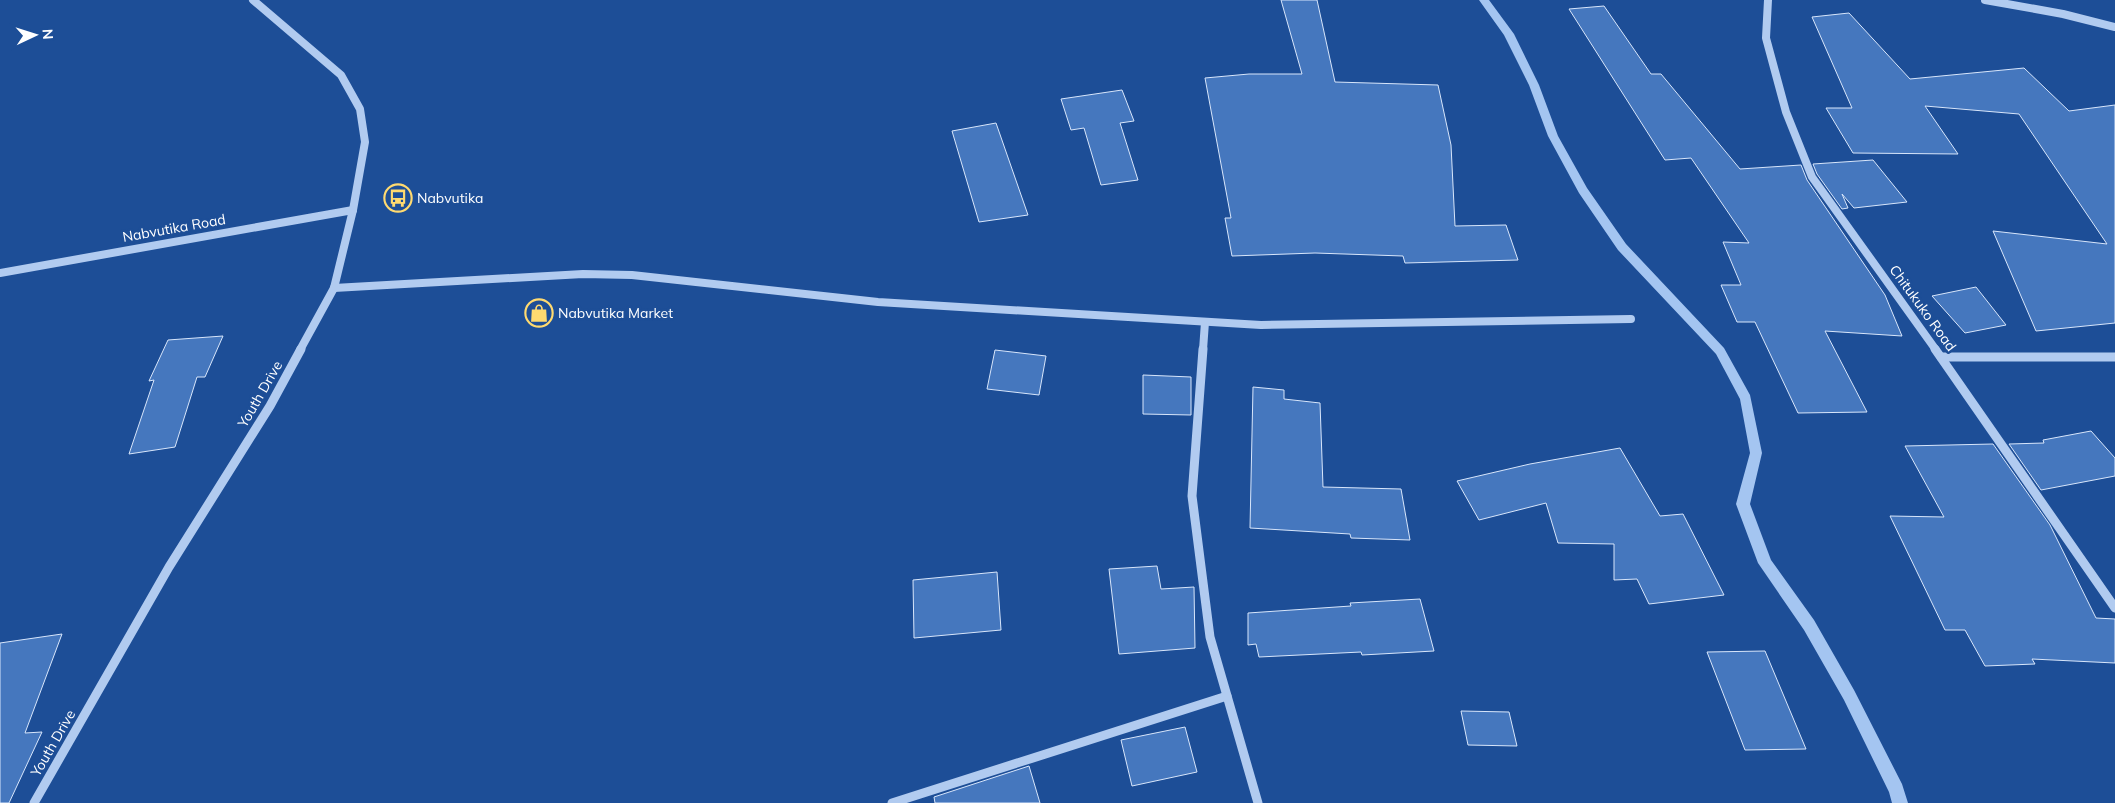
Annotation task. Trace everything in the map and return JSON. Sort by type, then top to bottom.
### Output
[{"type":"street","name":"Youth Drive","points":[[34,803],[169,567],[270,406],[334,288],[353,210],[365,142],[360,109],[341,75],[253,0]]},
{"type":"street","name":"Chitukuko Road","points":[[1768,0],[1766,38],[1786,112],[1812,178],[1940,357],[2115,608]]},
{"type":"street","points":[[1986,0],[2063,14],[2115,27]]},
{"type":"street","name":"Nabvutika Road","points":[[0,273],[353,210]]},
{"type":"street","points":[[334,288],[583,274],[632,275],[878,302],[1261,325],[1631,319]]},
{"type":"street","points":[[1205,322],[1192,496],[1210,637],[1258,803]]},
{"type":"street","points":[[1940,357],[2115,357]]},
{"type":"street","points":[[892,803],[1227,696]]},
{"type":"building","points":[[1281,0],[1317,0],[1335,82],[1438,85],[1451,145],[1455,226],[1506,225],[1518,260],[1405,263],[1403,256],[1315,253],[1232,256],[1225,218],[1231,218],[1205,78],[1249,74],[1302,74]]},
{"type":"building","points":[[1604,6],[1651,74],[1661,74],[1740,169],[1801,165],[1807,180],[1885,295],[1902,336],[1825,331],[1867,412],[1798,413],[1755,322],[1737,322],[1721,285],[1741,285],[1723,242],[1749,243],[1691,158],[1665,160],[1569,9]]},
{"type":"building","points":[[1849,13],[1910,79],[2024,68],[2069,111],[2115,105],[2115,323],[2036,331],[1993,231],[2107,244],[2019,114],[1925,106],[1958,154],[1853,153],[1826,108],[1852,108],[1812,17]]},
{"type":"building","points":[[1122,90],[1134,121],[1120,123],[1138,180],[1101,185],[1084,128],[1071,130],[1061,99]]},
{"type":"building","points":[[996,123],[1028,215],[979,222],[952,131]]},
{"type":"building","points":[[1873,160],[1907,202],[1854,208],[1842,194],[1848,208],[1842,209],[1817,174],[1813,164]]},
{"type":"building","points":[[1976,287],[2006,325],[1965,333],[1932,296]]},
{"type":"building","points":[[223,336],[205,377],[197,377],[175,447],[129,454],[154,380],[149,381],[168,340]]},
{"type":"building","points":[[995,350],[1046,356],[1039,395],[987,389]]},
{"type":"building","points":[[1143,375],[1191,377],[1191,415],[1143,414]]},
{"type":"building","points":[[1253,387],[1284,390],[1284,399],[1320,403],[1323,487],[1401,489],[1410,540],[1351,538],[1350,534],[1250,528]]},
{"type":"building","points":[[2091,431],[2115,458],[2115,476],[2041,490],[2009,444],[2044,443],[2043,440]]},
{"type":"building","points":[[1993,444],[2050,525],[2096,618],[2115,619],[2115,663],[2032,659],[2035,664],[1985,666],[1965,630],[1945,630],[1890,516],[1944,517],[1905,446]]},
{"type":"building","points":[[1620,448],[1660,516],[1683,514],[1724,595],[1649,604],[1637,579],[1614,580],[1614,544],[1558,543],[1546,503],[1479,520],[1457,481],[1530,464]]},
{"type":"building","points":[[1157,566],[1161,589],[1194,587],[1195,648],[1119,654],[1109,569]]},
{"type":"building","points":[[997,572],[1001,630],[914,638],[913,580]]},
{"type":"building","points":[[1420,599],[1434,651],[1362,655],[1361,652],[1259,657],[1256,644],[1248,645],[1248,613],[1351,606],[1350,603]]},
{"type":"building","points":[[62,634],[25,733],[42,732],[9,803],[0,803],[0,643]]},
{"type":"building","points":[[1765,651],[1806,749],[1745,750],[1707,652]]},
{"type":"building","points":[[1461,711],[1509,712],[1517,746],[1468,745]]},
{"type":"building","points":[[1185,727],[1197,772],[1132,786],[1121,740]]},
{"type":"building","points":[[1029,766],[1040,803],[935,803],[934,797]]},
{"type":"waterway","points":[[1484,0],[1509,34],[1534,85],[1553,136],[1583,190],[1622,247],[1720,351],[1746,399],[1756,453],[1743,504],[1765,563],[1809,625],[1849,695],[1896,790],[1900,803]]},
{"type":"place","name":"Nabvutika","points":[[398,198]]},
{"type":"place","name":"Nabvutika Market","points":[[539,313]]}]
